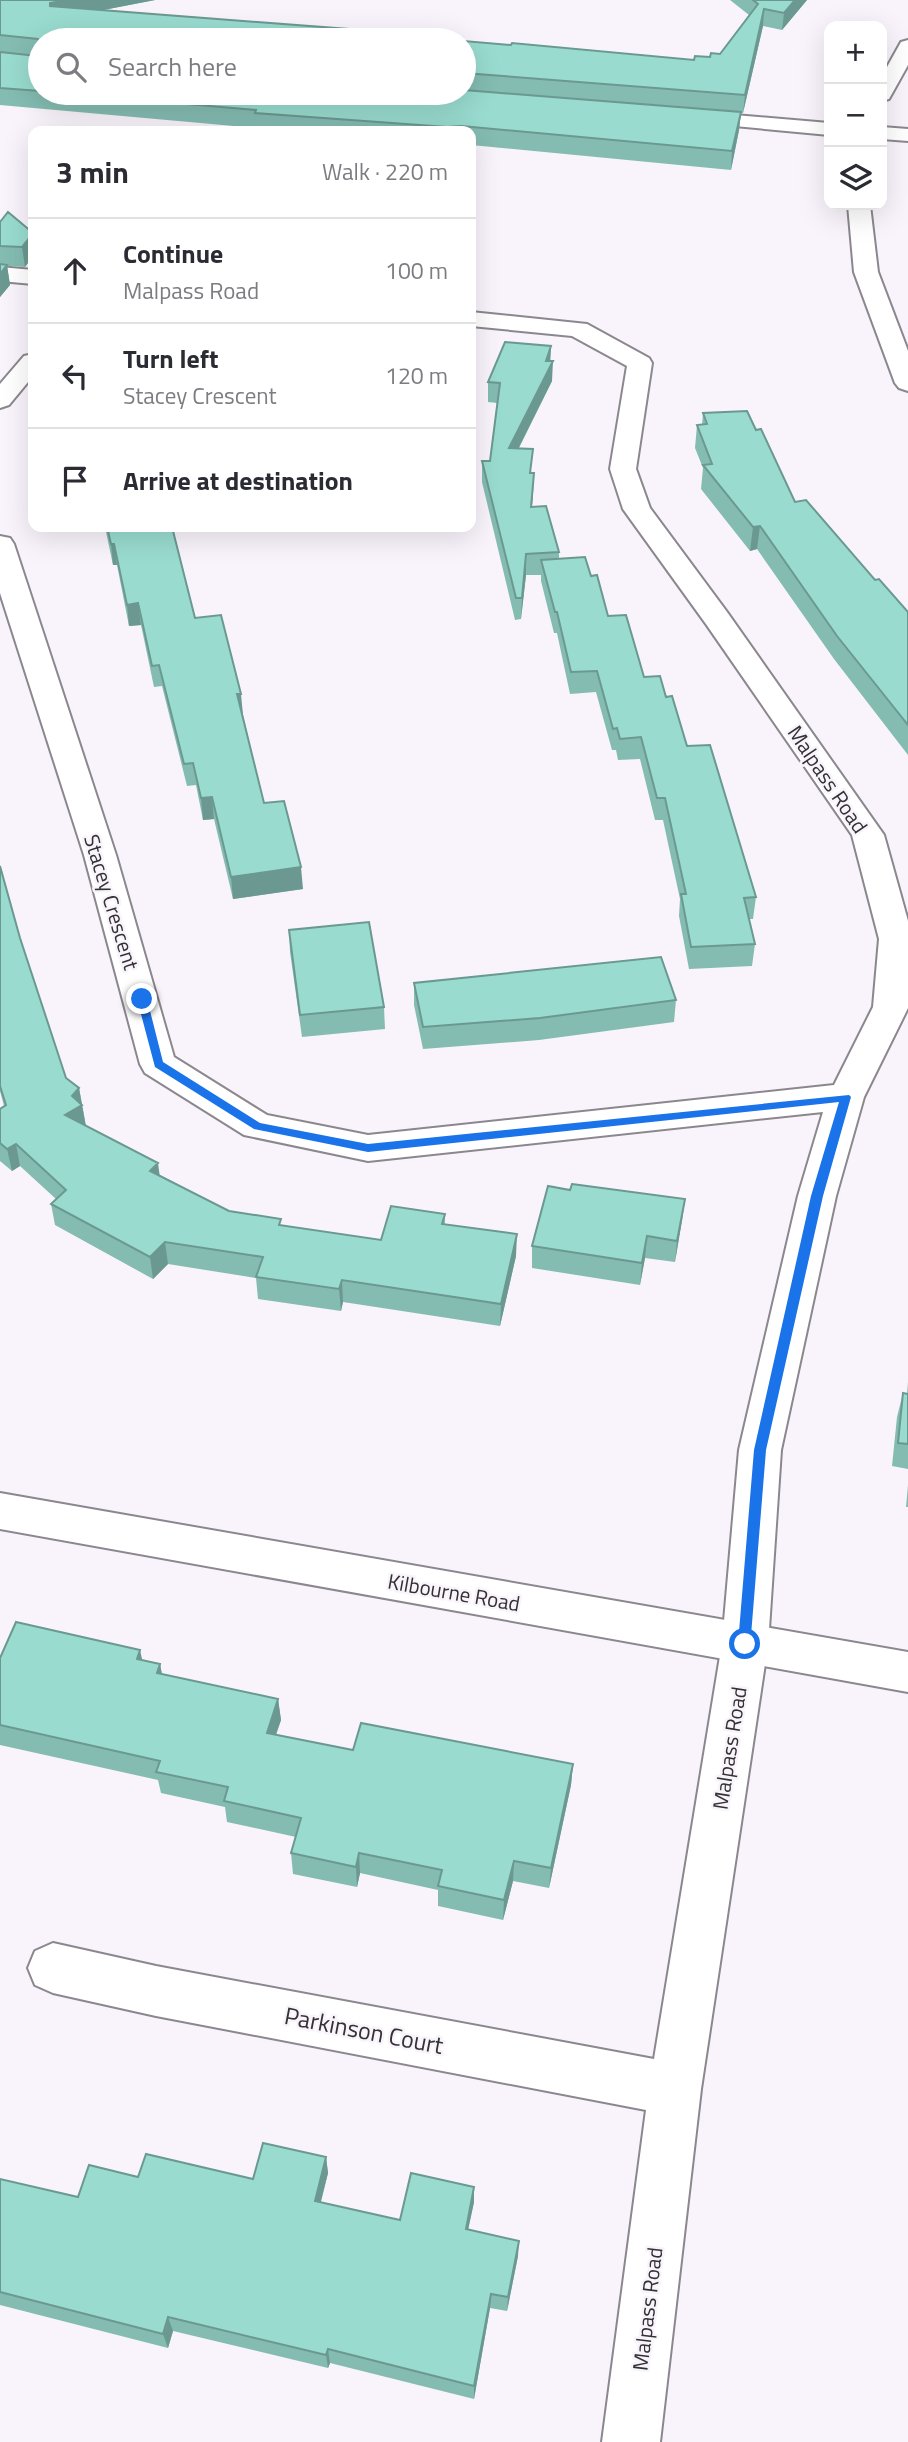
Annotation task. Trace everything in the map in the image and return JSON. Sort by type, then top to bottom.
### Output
[{"type":"street","points":[[887,86],[908,46]]},
{"type":"street","points":[[664,116],[824,129]]},
{"type":"street","points":[[887,133],[908,135]]},
{"type":"street","points":[[860,210],[866,272],[908,383]]},
{"type":"street","points":[[0,274],[28,277]]},
{"type":"street","name":"Malpass Road","points":[[476,319],[578,329],[640,363],[623,469],[637,509],[717,618],[867,835],[896,939],[891,1007],[846,1097],[817,1196],[760,1450],[745,1644],[675,2088],[631,2442]]},
{"type":"street","points":[[0,400],[28,367]]},
{"type":"street","name":"Stacey Crescent","points":[[0,544],[15,600],[61,732],[159,1064],[257,1126],[368,1148],[846,1097]]},
{"type":"street","name":"Kilbourne Road","points":[[0,1511],[908,1672]]},
{"type":"street","name":"Parkinson Court","points":[[53,1968],[156,1991],[675,2088]]},
{"type":"building","points":[[0,0],[66,0],[50,3],[50,6],[335,28],[28,28],[28,38],[0,35]]},
{"type":"building","points":[[753,0],[795,0],[784,13],[764,9],[745,95],[476,74],[476,42],[694,60],[695,56],[710,57],[711,53],[720,54],[758,4]]},
{"type":"building","points":[[0,52],[28,55],[28,90],[0,88]]},
{"type":"building","points":[[476,91],[741,112],[732,151],[476,126],[433,126],[255,113],[256,110],[198,105],[476,105]]},
{"type":"building","points":[[8,212],[28,229],[28,239],[22,247],[0,246],[0,222]]},
{"type":"building","points":[[0,264],[7,265],[0,274]]},
{"type":"building","points":[[505,342],[551,346],[546,361],[553,361],[509,448],[533,449],[530,473],[534,473],[531,507],[546,506],[559,552],[526,554],[522,598],[516,598],[482,461],[490,461],[500,383],[488,382]]},
{"type":"building","points":[[747,411],[756,430],[761,429],[795,502],[806,500],[875,580],[879,579],[908,612],[908,725],[837,636],[760,526],[753,527],[703,465],[712,464],[697,425],[707,424],[703,413]]},
{"type":"building","points":[[108,532],[173,532],[195,618],[221,615],[264,803],[284,801],[301,867],[231,877],[212,797],[201,798],[193,763],[184,764],[159,665],[152,666],[138,603],[127,605],[114,544],[111,544]]},
{"type":"building","points":[[585,557],[591,576],[597,575],[608,616],[626,615],[644,677],[660,676],[666,697],[672,696],[687,746],[710,745],[756,897],[744,898],[755,944],[691,947],[681,894],[686,894],[665,798],[657,798],[641,737],[620,739],[617,728],[613,729],[597,671],[571,672],[541,560]]},
{"type":"building","points":[[0,866],[20,938],[66,1078],[79,1088],[72,1096],[82,1105],[65,1115],[158,1163],[150,1171],[229,1211],[281,1219],[279,1225],[381,1240],[391,1206],[445,1214],[442,1224],[517,1234],[501,1304],[342,1280],[339,1289],[256,1277],[263,1257],[165,1242],[150,1257],[51,1204],[66,1190],[16,1144],[7,1149],[0,1143],[0,1109],[6,1105],[0,1086]]},
{"type":"building","points":[[369,922],[384,1007],[300,1015],[289,930]]},
{"type":"building","points":[[661,957],[676,1000],[540,1018],[423,1027],[414,983]]},
{"type":"building","points":[[572,1184],[685,1199],[677,1241],[647,1236],[642,1263],[532,1246],[548,1186],[570,1190]]},
{"type":"building","points":[[903,1393],[908,1394],[908,1444],[898,1443]]},
{"type":"building","points":[[16,1622],[140,1650],[137,1659],[160,1664],[157,1673],[278,1699],[267,1733],[353,1750],[361,1723],[573,1764],[551,1868],[514,1861],[504,1900],[438,1886],[442,1870],[359,1853],[356,1867],[291,1853],[301,1818],[224,1801],[228,1787],[156,1772],[160,1761],[0,1725],[0,1658]]},
{"type":"building","points":[[263,2143],[326,2157],[315,2201],[400,2220],[411,2173],[474,2187],[466,2229],[519,2241],[508,2297],[491,2294],[474,2386],[328,2349],[326,2355],[168,2317],[163,2334],[0,2292],[0,2179],[78,2197],[89,2165],[138,2177],[146,2154],[253,2179]]},
{"type":"route","points":[[142,999],[159,1064],[257,1126],[368,1148],[846,1097],[817,1196],[760,1450],[745,1644]]}]
